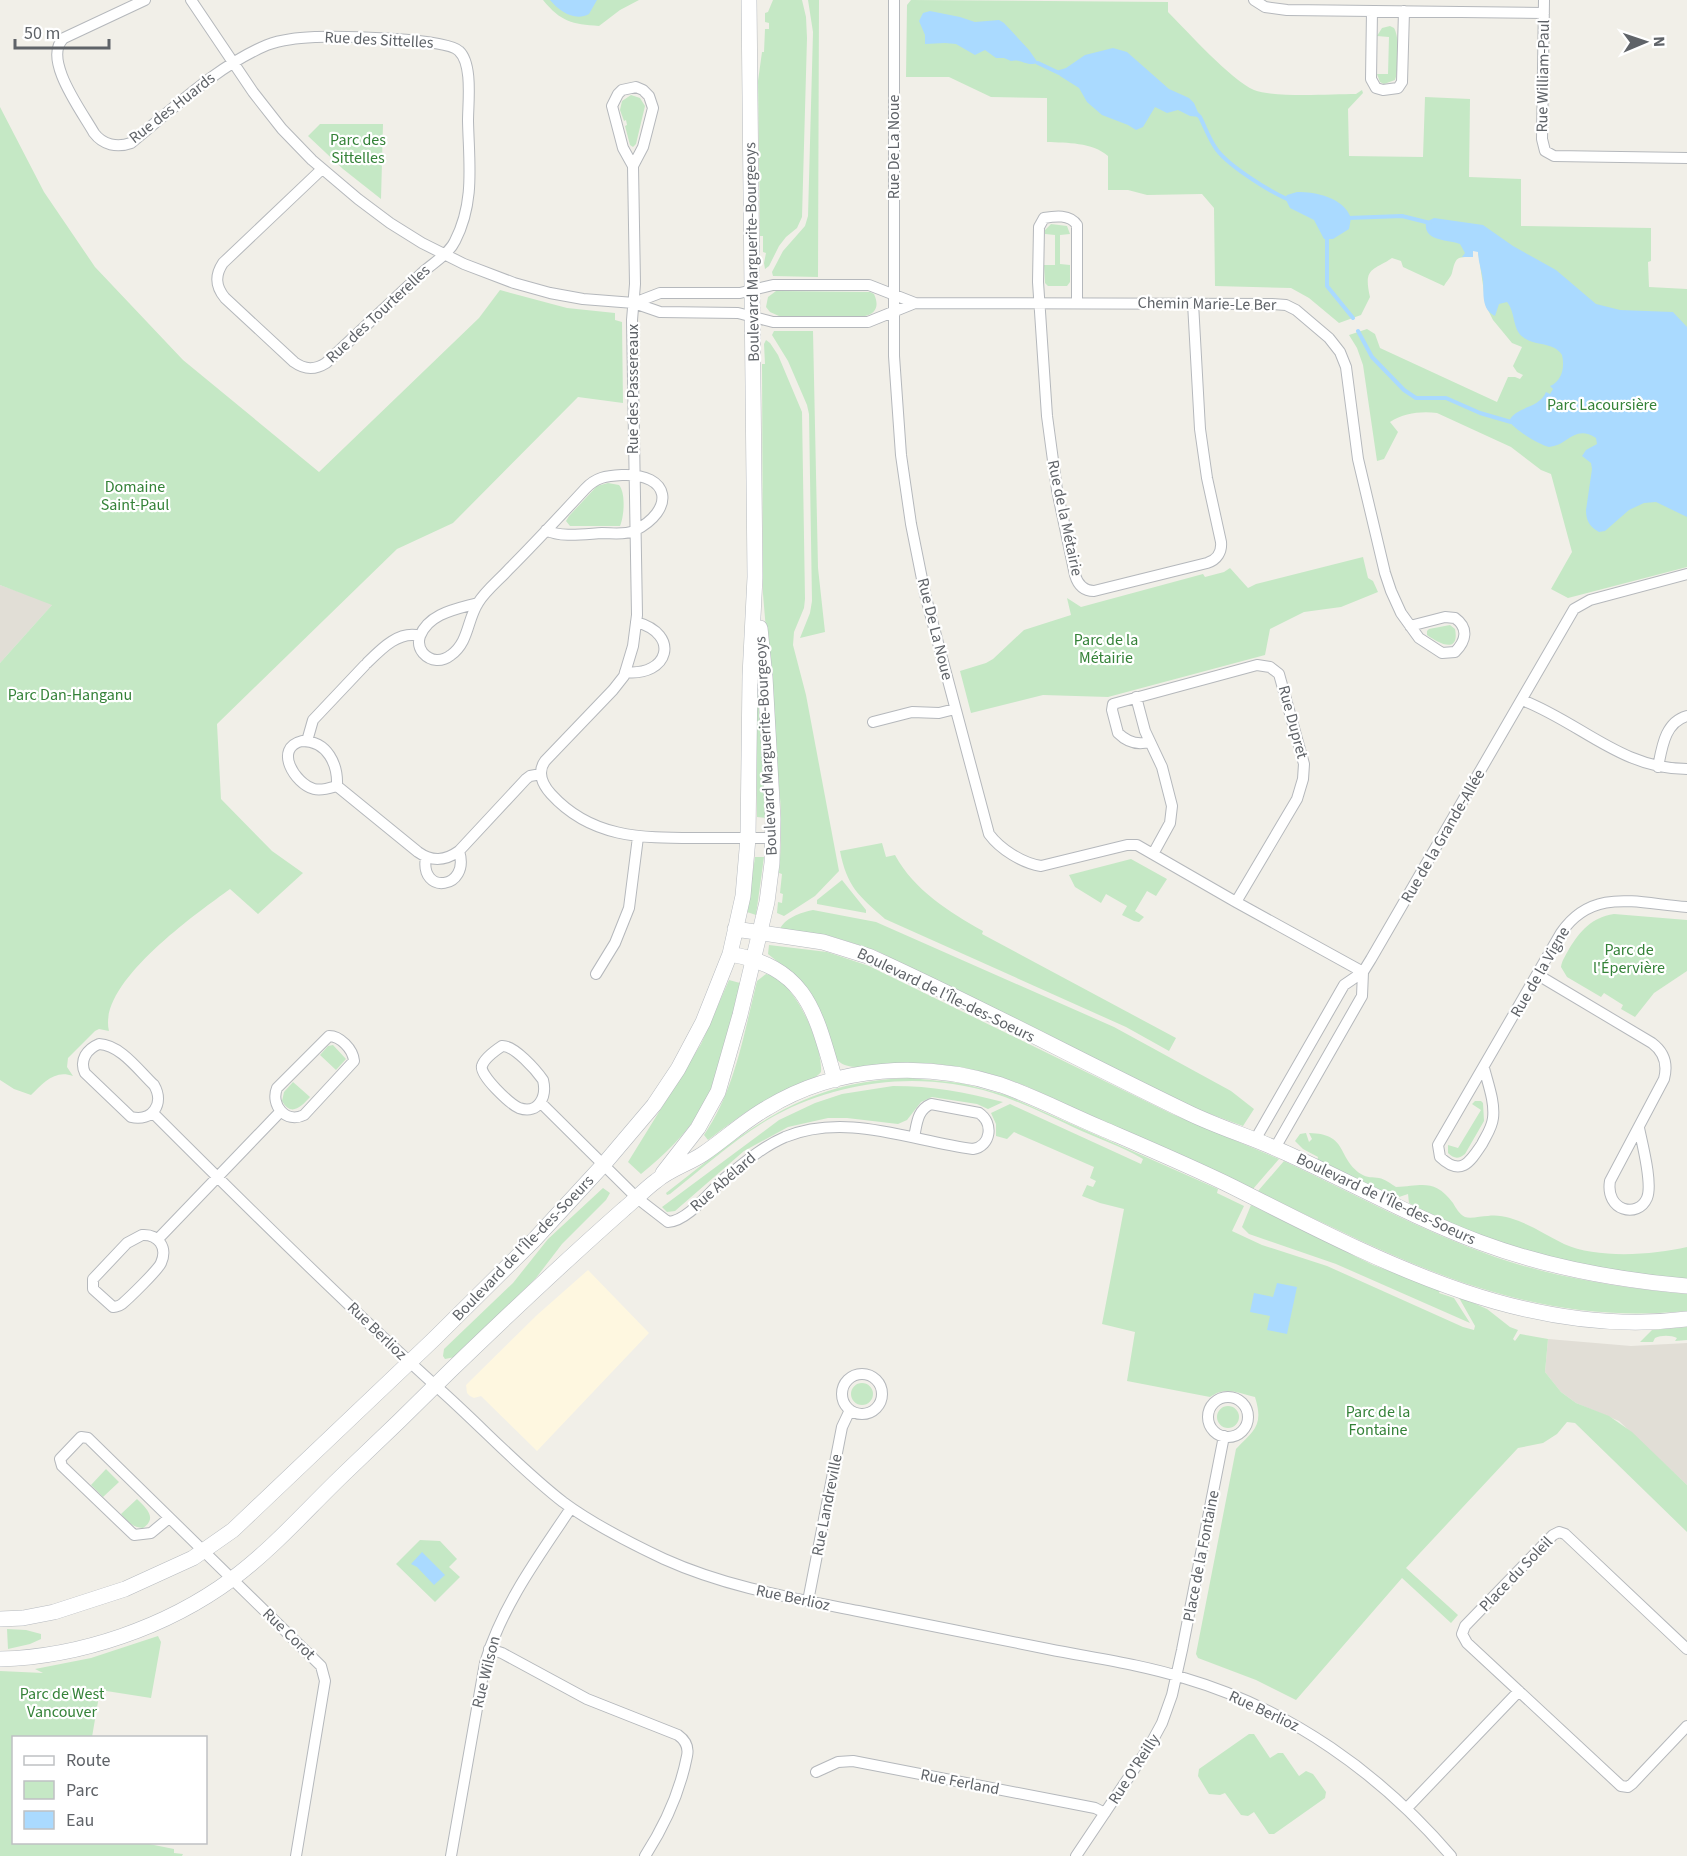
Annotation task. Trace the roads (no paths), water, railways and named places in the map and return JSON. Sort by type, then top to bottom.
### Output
[{"type":"street","name":"Rue des Huards","points":[[145,0],[64,38],[58,46],[56,58],[59,72],[98,138],[117,146],[130,143],[215,75],[233,64]]},
{"type":"street","points":[[191,0],[233,64],[282,129],[322,170],[390,223],[443,254],[514,283],[583,299],[634,303]]},
{"type":"street","name":"Boulevard Marguerite-Bourgeoys","points":[[735,929],[745,882],[748,838],[750,676],[755,577],[749,0]]},
{"type":"street","name":"Rue De La Noue","points":[[894,0],[896,402],[910,521],[927,603],[987,830],[998,845],[1025,861],[1041,866],[1131,844],[1137,845],[1364,972]]},
{"type":"street","points":[[1254,0],[1265,7],[1278,10],[1371,11],[1388,6],[1404,11],[1544,13]]},
{"type":"street","name":"Rue William-Paul","points":[[1544,0],[1542,139],[1547,154],[1687,158]]},
{"type":"street","points":[[1371,11],[1371,79],[1376,88],[1383,90],[1398,88],[1402,82],[1404,11]]},
{"type":"street","name":"Rue des Sittelles","points":[[233,64],[260,48],[278,41],[316,37],[396,40],[447,45],[457,49],[465,60],[467,69],[469,192],[466,217],[455,242],[443,254]]},
{"type":"street","points":[[636,87],[644,90],[649,96],[653,108],[643,147],[633,166],[623,148],[612,106],[622,90],[636,87]]},
{"type":"street","name":"Rue des Passereaux","points":[[541,774],[545,761],[613,690],[625,672],[633,646],[636,622],[633,166]]},
{"type":"street","name":"Rue des Tourterelles","points":[[322,170],[223,263],[217,278],[220,291],[225,298],[300,366],[314,369],[326,363],[443,254]]},
{"type":"street","points":[[1040,303],[1039,223],[1044,218],[1064,217],[1072,219],[1077,225],[1077,303]]},
{"type":"street","name":"Chemin Marie-Le Ber","points":[[634,303],[660,293],[740,293],[773,285],[869,285],[915,303],[1193,303],[1290,306],[1329,338],[1340,352],[1346,367],[1357,450],[1385,573],[1394,599],[1410,626],[1424,642],[1446,654],[1458,649],[1465,636],[1463,627],[1455,618],[1410,626]]},
{"type":"street","name":"Chemin Marie-Le Ber","points":[[634,303],[660,312],[738,313],[773,322],[868,322],[915,303]]},
{"type":"street","name":"Rue de la Métairie","points":[[1040,303],[1047,416],[1057,490],[1076,580],[1083,588],[1094,591],[1207,563],[1214,559],[1220,551],[1221,542],[1207,478],[1200,429],[1193,303]]},
{"type":"street","points":[[478,603],[442,614],[429,623],[420,636],[419,647],[429,658],[439,660],[449,657],[463,642],[478,603],[597,478],[634,475]]},
{"type":"street","name":"Rue des Passereaux","points":[[634,475],[651,479],[662,490],[663,498],[657,513],[634,530]]},
{"type":"street","points":[[546,530],[565,534],[618,533],[634,530]]},
{"type":"street","name":"Rue de la Grande-Allée","points":[[1275,1148],[1362,996],[1364,972],[1562,627],[1579,605],[1590,600],[1687,574]]},
{"type":"street","name":"Boulevard Marguerite-Bourgeoys","points":[[658,1178],[698,1128],[718,1092],[760,934],[770,882],[773,838],[765,677],[755,577]]},
{"type":"street","points":[[625,672],[651,669],[662,660],[666,650],[665,642],[661,637],[647,626],[636,622]]},
{"type":"street","points":[[307,741],[313,720],[379,651],[396,639],[411,634],[420,636]]},
{"type":"street","name":"Rue Dupret","points":[[1149,742],[1130,741],[1116,730],[1112,706],[1116,702],[1259,665],[1270,667],[1281,678],[1304,764],[1302,784],[1297,799],[1236,902]]},
{"type":"street","points":[[1136,697],[1149,742],[1162,767],[1173,810],[1170,823],[1153,854]]},
{"type":"street","points":[[1522,700],[1541,708],[1616,752],[1658,767],[1687,769]]},
{"type":"street","points":[[873,722],[912,712],[939,713],[956,709]]},
{"type":"street","points":[[1658,767],[1666,736],[1672,724],[1679,718],[1687,716]]},
{"type":"street","points":[[307,741],[320,746],[337,768],[337,786],[319,790],[310,788],[291,769],[288,760],[290,749],[298,742],[307,741]]},
{"type":"street","points":[[337,786],[426,857],[441,859],[450,857],[459,850],[524,781],[530,776],[541,774],[550,792],[569,810],[597,826],[639,837],[773,838]]},
{"type":"street","points":[[596,974],[615,943],[629,908],[639,837]]},
{"type":"street","points":[[426,857],[424,869],[427,876],[438,883],[447,883],[454,879],[461,868],[459,850]]},
{"type":"street","name":"Rue de la Vigne","points":[[1484,1068],[1492,1100],[1492,1123],[1470,1162],[1465,1166],[1455,1166],[1440,1157],[1438,1145],[1567,925],[1575,916],[1592,906],[1616,901],[1687,907]]},
{"type":"street","name":"Boulevard de l'Île-des-Soeurs","points":[[6,1619],[54,1612],[110,1595],[158,1576],[204,1551],[233,1530],[264,1502],[503,1272],[604,1164],[654,1105],[678,1069],[703,1022],[730,954],[735,929],[823,942],[871,957],[1192,1114],[1275,1148],[1408,1212],[1498,1249],[1590,1273],[1687,1286]]},
{"type":"street","points":[[730,954],[754,958],[784,975],[805,998],[817,1022],[835,1080]]},
{"type":"street","name":"Rue de la Grande-Allée","points":[[1255,1140],[1344,985],[1364,972]]},
{"type":"street","points":[[1538,975],[1652,1043],[1662,1052],[1665,1074],[1610,1181],[1610,1196],[1614,1204],[1620,1208],[1636,1208],[1644,1202],[1648,1194],[1647,1166],[1639,1128]]},
{"type":"street","points":[[335,1036],[352,1052],[354,1058],[352,1064],[306,1113],[292,1118],[281,1112],[275,1100],[277,1088],[326,1038],[335,1036]]},
{"type":"street","points":[[99,1044],[106,1044],[117,1050],[156,1089],[158,1102],[153,1113],[138,1119],[127,1114],[85,1073],[82,1064],[86,1053],[99,1044]]},
{"type":"street","points":[[502,1046],[512,1049],[543,1080],[545,1091],[541,1103],[526,1110],[516,1106],[484,1077],[481,1070],[483,1063],[502,1046]]},
{"type":"street","points":[[0,1659],[54,1654],[126,1634],[171,1615],[232,1579],[299,1519],[592,1237],[658,1178],[702,1154],[768,1107],[835,1080],[868,1073],[903,1070],[946,1072],[1014,1090],[1189,1167],[1380,1258],[1491,1301],[1529,1311],[1591,1320],[1646,1322],[1687,1319]]},
{"type":"street","name":"Rue Abélard","points":[[541,1103],[637,1198],[664,1220],[675,1221],[683,1217],[752,1157],[784,1138],[814,1129],[831,1127],[867,1129],[976,1149],[986,1141],[989,1126],[985,1117],[979,1113],[931,1104],[925,1106],[919,1114],[914,1137]]},
{"type":"street","points":[[158,1239],[281,1112]]},
{"type":"street","name":"Rue Berlioz","points":[[153,1113],[507,1454],[571,1508],[631,1543],[687,1569],[737,1585],[1177,1675],[1246,1701],[1300,1728],[1342,1755],[1407,1808],[1451,1856]]},
{"type":"street","points":[[147,1235],[158,1239],[162,1246],[161,1263],[120,1305],[111,1305],[93,1289],[92,1283],[95,1277],[132,1239],[147,1235]]},
{"type":"street","name":"Rue Landreville","points":[[808,1601],[842,1427],[850,1410]]},
{"type":"street","name":"Place de la Fontaine","points":[[1177,1675],[1224,1436]]},
{"type":"street","name":"Rue Corot","points":[[169,1518],[151,1533],[134,1535],[62,1466],[60,1459],[81,1437],[88,1438],[315,1658],[324,1675],[296,1856]]},
{"type":"street","name":"Rue Wilson","points":[[452,1856],[489,1649],[507,1608],[571,1508]]},
{"type":"street","name":"Place du Soleil","points":[[1687,1649],[1564,1534],[1557,1532],[1462,1631],[1463,1639],[1623,1787],[1632,1784],[1687,1726]]},
{"type":"street","points":[[489,1649],[572,1693],[683,1739],[688,1752],[680,1785],[670,1813],[645,1856]]},
{"type":"street","name":"Rue O'Reilly","points":[[1076,1856],[1158,1732],[1177,1675]]},
{"type":"street","points":[[1407,1808],[1519,1691]]},
{"type":"street","name":"Rue Ferland","points":[[816,1772],[838,1761],[853,1761],[1095,1808],[1105,1813]]},
{"type":"water","points":[[550,0],[597,0],[589,14],[578,17],[558,8]]},
{"type":"water","points":[[930,11],[975,22],[999,20],[1029,50],[1038,63],[1030,64],[996,58],[985,50],[975,55],[956,44],[925,44],[925,35],[919,21],[923,13]]},
{"type":"water","points":[[1113,48],[1127,52],[1169,89],[1189,98],[1194,103],[1200,117],[1190,116],[1178,110],[1167,113],[1155,107],[1143,127],[1136,130],[1102,115],[1087,102],[1079,88],[1056,71],[1066,68],[1085,55]]},
{"type":"water","points":[[1297,192],[1328,197],[1342,205],[1351,218],[1349,229],[1333,239],[1324,239],[1314,220],[1290,208],[1285,198]]},
{"type":"water","points":[[1434,218],[1483,225],[1513,246],[1556,270],[1596,304],[1620,310],[1673,312],[1687,327],[1687,517],[1656,502],[1644,503],[1629,510],[1605,531],[1599,532],[1591,526],[1586,510],[1592,469],[1591,463],[1582,456],[1586,450],[1597,444],[1596,438],[1588,434],[1576,434],[1556,446],[1549,447],[1527,436],[1509,421],[1512,416],[1538,402],[1546,392],[1550,394],[1553,389],[1550,386],[1562,373],[1562,355],[1554,348],[1523,337],[1515,325],[1507,302],[1499,304],[1495,316],[1487,309],[1478,252],[1473,251],[1473,257],[1462,257],[1465,253],[1460,244],[1437,239],[1428,233],[1426,222]]},
{"type":"water","points":[[1277,1283],[1297,1287],[1287,1334],[1267,1330],[1270,1316],[1250,1312],[1254,1293],[1273,1297]]},
{"type":"water","points":[[422,1552],[445,1575],[434,1585],[417,1567],[411,1564]]},
{"type":"waterway","points":[[1038,63],[1059,73]]},
{"type":"waterway","points":[[1197,114],[1220,154],[1259,184],[1287,199]]},
{"type":"waterway","points":[[1348,218],[1402,216],[1430,223]]},
{"type":"waterway","points":[[1327,237],[1327,286],[1353,318]]},
{"type":"waterway","points":[[1358,331],[1372,357],[1404,390],[1416,398],[1446,398],[1480,413],[1511,422]]},
{"type":"park label","name":"Parc des Sittelles","points":[[358,149]]},
{"type":"park label","name":"Parc Lacoursière","points":[[1602,405]]},
{"type":"park label","name":"Domaine Saint-Paul","points":[[135,496]]},
{"type":"park label","name":"Parc de la Métairie","points":[[1106,649]]},
{"type":"park label","name":"Parc Dan-Hanganu","points":[[70,695]]},
{"type":"park label","name":"Parc de l'Épervière","points":[[1629,959]]},
{"type":"park label","name":"Parc de la Fontaine","points":[[1378,1421]]},
{"type":"park label","name":"Parc de West Vancouver","points":[[62,1703]]}]
